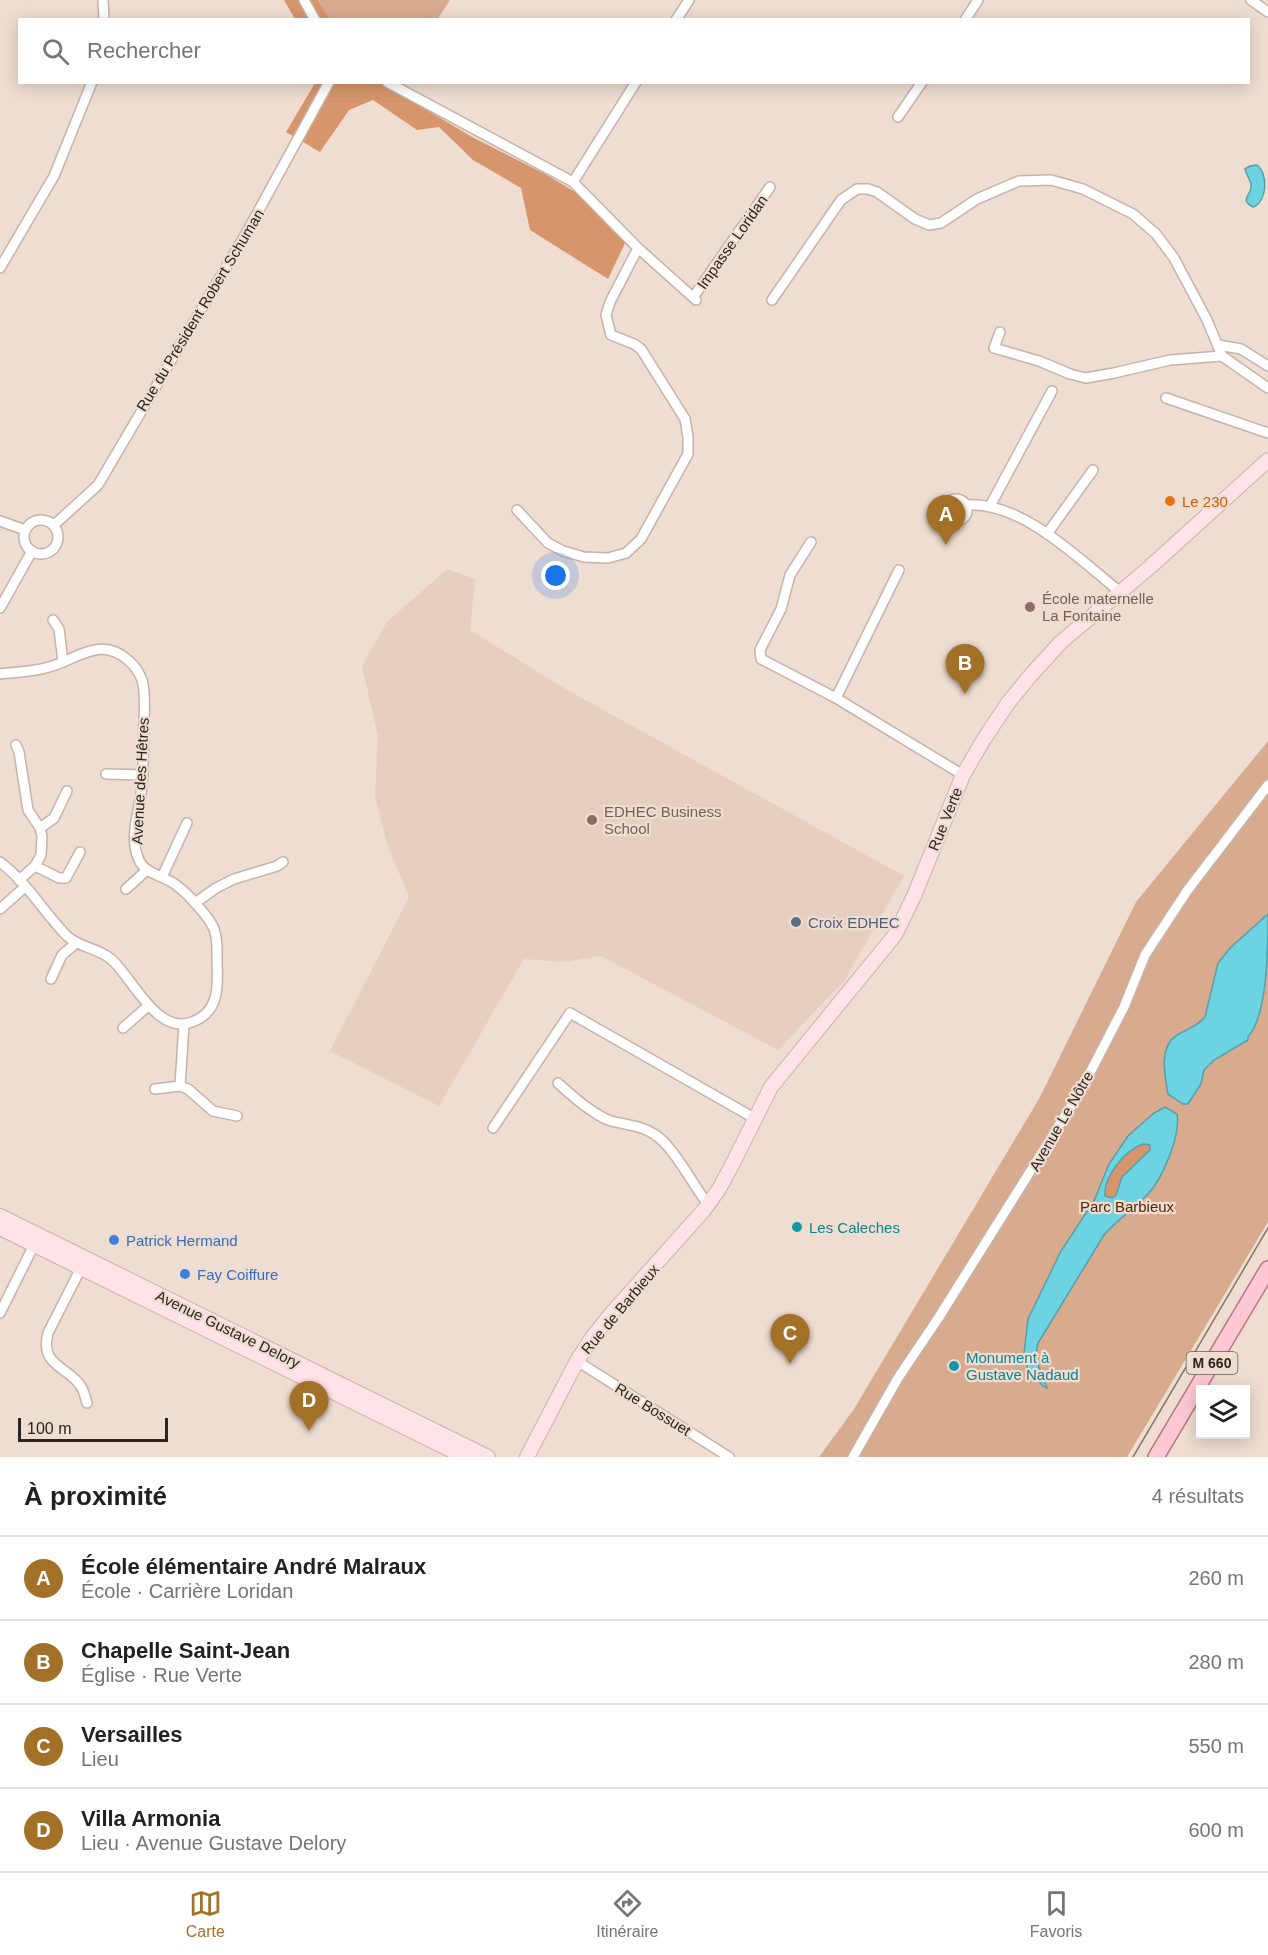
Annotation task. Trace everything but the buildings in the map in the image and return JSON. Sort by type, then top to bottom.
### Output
[{"type":"main road","name":"M 660","points":[[1156,1457],[1268,1269]]},
{"type":"street","points":[[103,0],[104,18]]},
{"type":"street","points":[[304,0],[314,18]]},
{"type":"street","points":[[677,18],[689,0]]},
{"type":"street","points":[[966,18],[978,0]]},
{"type":"street","points":[[1251,0],[1268,12]]},
{"type":"street","points":[[0,268],[54,176],[91,84]]},
{"type":"street","name":"Rue du Président Robert Schuman","points":[[54,525],[98,485],[248,230],[328,84]]},
{"type":"street","points":[[391,84],[573,182],[638,248],[610,302],[606,315],[612,335],[641,349],[685,419],[688,454],[641,539],[626,553],[608,558],[584,557],[563,551],[548,543],[517,510]]},
{"type":"street","points":[[573,182],[635,84]]},
{"type":"street","points":[[898,117],[921,84]]},
{"type":"street","points":[[772,300],[841,200],[856,189],[877,192],[915,219],[928,225],[941,223],[977,199],[1019,181],[1051,180],[1083,189],[1133,214],[1156,234],[1174,258],[1207,320],[1222,356],[1268,388]]},
{"type":"street","name":"Impasse Loridan","points":[[638,248],[695,298],[770,187]]},
{"type":"street","points":[[1000,332],[994,348],[1086,378],[1170,360],[1222,356]]},
{"type":"street","points":[[1218,345],[1241,349],[1268,366]]},
{"type":"street","points":[[990,506],[1052,391]]},
{"type":"street","points":[[1166,398],[1268,433]]},
{"type":"street","name":"Rue Verte","points":[[688,1230],[709,1204],[732,1165],[754,1118],[777,1078],[895,935],[914,896],[963,775],[996,721],[1029,676],[1061,642],[1150,567],[1268,460]]},
{"type":"street","points":[[1047,534],[1093,470]]},
{"type":"street","points":[[965,505],[990,506],[1019,516],[1047,534],[1120,592]]},
{"type":"street","points":[[45,520],[54,525],[58,535],[54,548],[45,553],[32,551],[25,542],[25,530],[31,522],[45,520]]},
{"type":"street","points":[[0,521],[25,530]]},
{"type":"street","points":[[811,542],[790,575],[781,609],[760,650],[761,659],[836,698],[963,775]]},
{"type":"street","points":[[0,608],[32,551]]},
{"type":"street","points":[[836,698],[899,570]]},
{"type":"street","points":[[53,620],[58,629],[63,662]]},
{"type":"street","name":"Avenue des Hêtres","points":[[0,674],[49,667],[87,651],[106,650],[124,657],[135,666],[141,678],[144,693],[143,775],[134,835],[139,860],[147,870]]},
{"type":"street","points":[[0,909],[35,866],[42,851],[43,841],[40,828],[28,810],[16,745]]},
{"type":"street","points":[[106,774],[143,775]]},
{"type":"street","name":"Avenue Le Nôtre","points":[[853,1457],[898,1378],[939,1317],[1080,1092],[1124,1006],[1145,955],[1187,891],[1268,785]]},
{"type":"street","points":[[40,828],[56,815],[67,791]]},
{"type":"street","points":[[162,877],[187,823]]},
{"type":"street","points":[[35,866],[60,878],[66,878],[80,852]]},
{"type":"street","points":[[0,862],[22,883],[67,936],[76,943],[110,958],[148,1006],[166,1019],[184,1024],[198,1020],[216,999],[218,988],[216,938],[207,917],[180,888],[147,870],[126,889]]},
{"type":"street","points":[[195,903],[234,879],[277,866],[283,862]]},
{"type":"street","points":[[51,979],[62,955],[76,943]]},
{"type":"street","points":[[123,1028],[148,1006]]},
{"type":"street","points":[[493,1128],[570,1012],[754,1118]]},
{"type":"street","points":[[180,1086],[184,1024]]},
{"type":"street","points":[[558,1083],[603,1118],[639,1126],[656,1135],[709,1204]]},
{"type":"street","points":[[155,1089],[180,1086],[188,1089],[213,1111],[237,1116]]},
{"type":"street","name":"Avenue Gustave Delory","points":[[0,1216],[81,1268],[465,1457]]},
{"type":"street","name":"Avenue Gustave Delory","points":[[0,1228],[36,1240],[488,1457]]},
{"type":"street","name":"Rue de Barbieux","points":[[527,1457],[577,1361],[611,1314],[688,1230]]},
{"type":"street","points":[[0,1313],[36,1240]]},
{"type":"street","points":[[81,1268],[48,1333],[46,1343],[48,1354],[53,1362],[82,1386],[87,1403]]},
{"type":"street","name":"Rue Bossuet","points":[[577,1361],[729,1457]]},
{"type":"shaded area","points":[[284,0],[318,0],[328,18],[294,18]]},
{"type":"shaded area","points":[[314,84],[399,84],[397,92],[472,137],[545,174],[582,196],[626,241],[608,279],[530,230],[521,188],[473,160],[439,127],[417,130],[373,100],[349,110],[320,152],[286,132]]},
{"type":"shaded area","name":"EDHEC Business School","points":[[447,569],[475,579],[470,630],[569,691],[904,876],[844,981],[778,1050],[601,956],[563,962],[524,959],[439,1106],[330,1051],[409,897],[387,844],[375,796],[378,736],[362,666],[387,622]]},
{"type":"shaded area","points":[[1143,1144],[1150,1145],[1150,1150],[1129,1169],[1112,1198],[1105,1196],[1105,1189],[1116,1165],[1129,1152]]},
{"type":"green space","points":[[318,0],[450,0],[438,18],[328,18]]},
{"type":"green space","name":"Parc Barbieux","points":[[1268,741],[1268,1222],[1127,1457],[819,1457],[854,1409],[1040,1097],[1136,902]]},
{"type":"water","points":[[1257,165],[1263,174],[1265,187],[1262,199],[1253,207],[1246,199],[1251,184],[1245,169]]},
{"type":"water","points":[[1268,914],[1266,979],[1260,1013],[1255,1026],[1248,1040],[1214,1060],[1204,1070],[1201,1084],[1188,1104],[1183,1104],[1168,1094],[1164,1062],[1167,1047],[1177,1035],[1196,1025],[1205,1017],[1218,963],[1230,948]]},
{"type":"water","points":[[1165,1107],[1177,1114],[1178,1123],[1170,1155],[1160,1177],[1149,1193],[1104,1235],[1038,1343],[1035,1357],[1047,1388],[1028,1370],[1024,1354],[1028,1319],[1061,1251],[1094,1201],[1109,1164],[1128,1136],[1154,1113]],"holes":[[[1143,1144],[1150,1145],[1150,1150],[1122,1177],[1116,1195],[1112,1198],[1105,1196],[1105,1189],[1116,1165],[1136,1147]]]},
{"type":"tram line","points":[[1133,1457],[1268,1228]]},
{"type":"place","name":"Le 230","points":[[1170,501]]},
{"type":"place","name":"École élémentaire André Malraux","points":[[946,545]]},
{"type":"place","name":"École maternelle La Fontaine","points":[[1030,607]]},
{"type":"place","name":"Chapelle Saint-Jean","points":[[965,694]]},
{"type":"place","name":"EDHEC Business School","points":[[592,820]]},
{"type":"place","name":"Croix EDHEC","points":[[796,922]]},
{"type":"place","name":"Les Caleches","points":[[797,1227]]},
{"type":"place","name":"Patrick Hermand","points":[[114,1240]]},
{"type":"place","name":"Fay Coiffure","points":[[185,1274]]},
{"type":"place","name":"Versailles","points":[[790,1364]]},
{"type":"place","name":"Monument à Gustave Nadaud","points":[[954,1366]]},
{"type":"place","name":"Villa Armonia","points":[[309,1431]]}]
